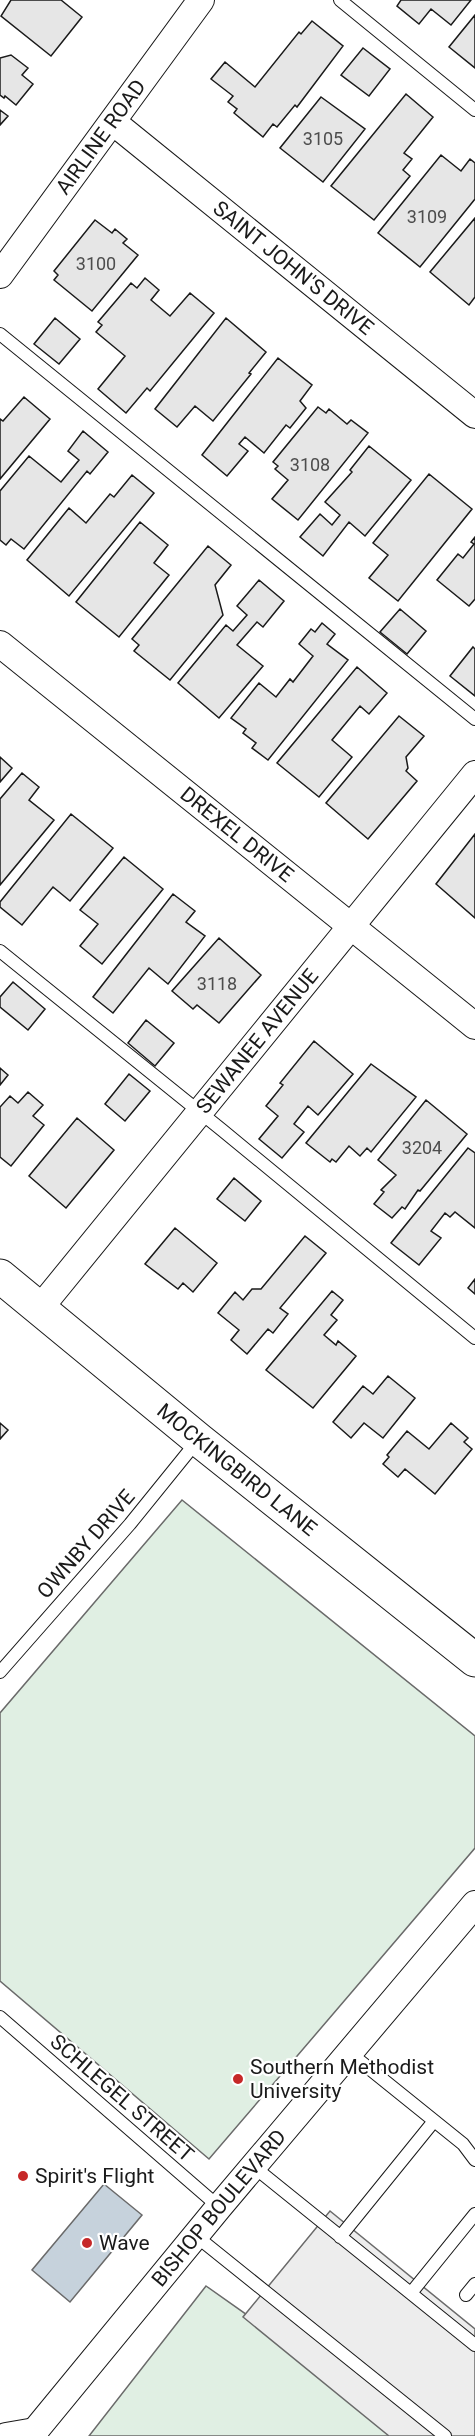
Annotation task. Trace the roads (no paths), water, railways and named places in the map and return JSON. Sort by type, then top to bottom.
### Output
[{"type":"main road","name":"MOCKINGBIRD LANE","points":[[0,1276],[199,1440],[475,1660]]},
{"type":"street","name":"AIRLINE ROAD","points":[[0,275],[201,0]]},
{"type":"street","name":"SAINT JOHN'S DRIVE","points":[[113,122],[475,415]]},
{"type":"street","name":"DREXEL DRIVE","points":[[0,644],[475,1026]]},
{"type":"street","name":"SEWANEE AVENUE","points":[[40,1308],[475,774]]},
{"type":"street","name":"BISHOP BOULEVARD","points":[[6,2436],[35,2434],[219,2207],[475,1904]]},
{"type":"lane","points":[[340,0],[475,110]]},
{"type":"lane","points":[[0,334],[475,719]]},
{"type":"lane","points":[[0,951],[475,1338]]},
{"type":"lane","name":"OWNBY DRIVE","points":[[0,1672],[130,1524],[199,1440]]},
{"type":"lane","name":"SCHLEGEL STREET","points":[[0,2017],[219,2207]]},
{"type":"lane","points":[[350,2053],[463,2144],[475,2160]]},
{"type":"lane","points":[[340,2237],[434,2121]]},
{"type":"lane","points":[[254,2167],[475,2345]]},
{"type":"lane","points":[[411,2293],[475,2214]]},
{"type":"lane","points":[[196,2236],[445,2436]]},
{"type":"lane","points":[[466,2295],[475,2284]]},
{"type":"place","name":"Southern Methodist University","points":[[238,2079]]},
{"type":"place","name":"Spirit's Flight","points":[[23,2176]]},
{"type":"place","name":"Wave","points":[[87,2243]]}]
